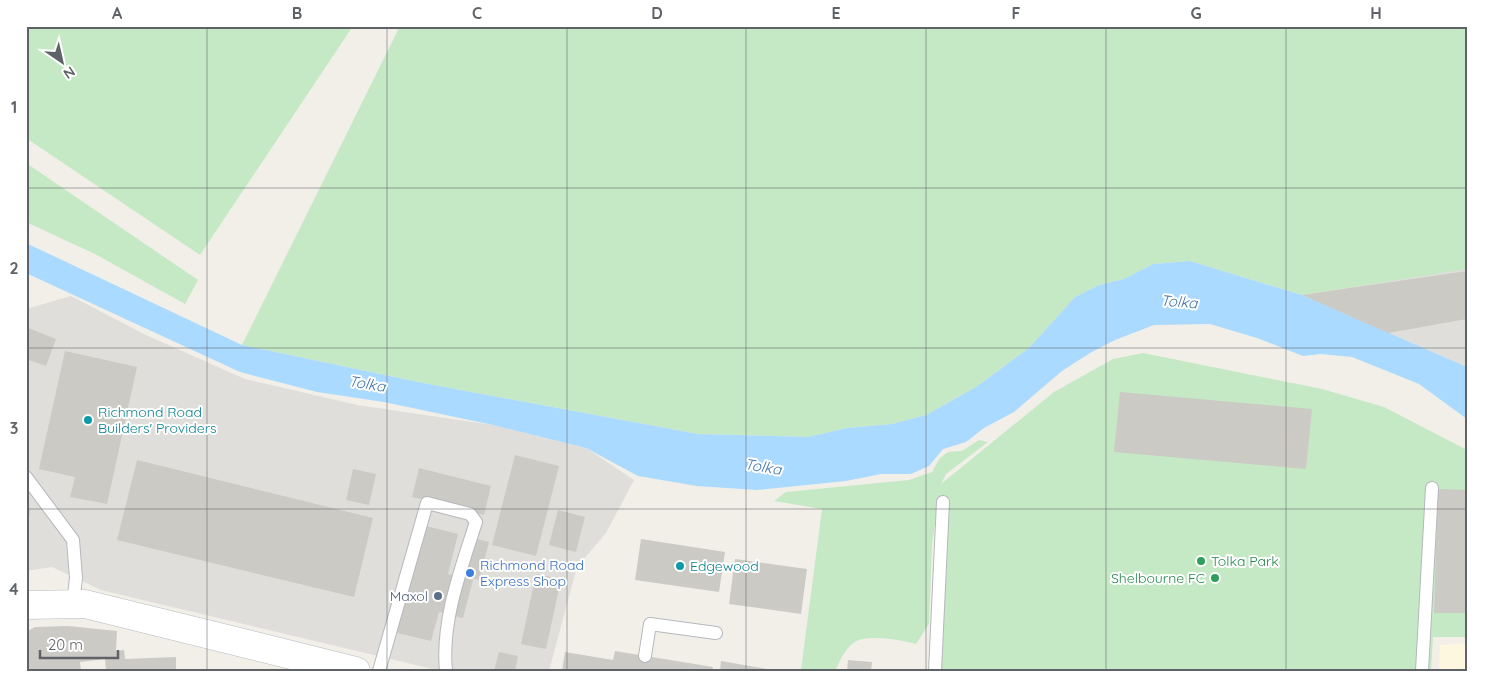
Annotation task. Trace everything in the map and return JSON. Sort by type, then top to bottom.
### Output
[{"type":"street","points":[[26,605],[72,603],[95,606],[356,671]]},
{"type":"lane","points":[[26,477],[73,540],[76,578],[72,603]]},
{"type":"lane","points":[[1422,671],[1432,488]]},
{"type":"lane","points":[[935,671],[943,502]]},
{"type":"lane","points":[[379,671],[427,503],[470,514],[476,522],[460,571],[444,647],[446,671]]},
{"type":"lane","points":[[645,656],[650,624],[716,633]]},
{"type":"shaded area","points":[[1467,266],[1467,367],[1302,295]]},
{"type":"shaded area","points":[[71,296],[146,335],[245,379],[357,405],[493,425],[586,448],[634,480],[606,533],[577,567],[549,671],[441,671],[101,590],[52,567],[26,571],[26,309]]},
{"type":"shaded area","points":[[1467,643],[1467,671],[1439,671],[1440,645]]},
{"type":"green space","points":[[26,26],[353,26],[200,255],[26,138]]},
{"type":"green space","points":[[393,26],[1467,26],[1467,269],[1302,295],[1190,261],[1153,264],[1124,279],[1099,285],[1075,297],[1029,348],[976,387],[926,415],[892,424],[847,428],[808,437],[698,434],[423,383],[242,345],[398,30]]},
{"type":"green space","points":[[26,163],[198,280],[185,304],[95,254],[26,222]]},
{"type":"green space","name":"Tolka Park","points":[[1143,353],[1322,389],[1384,407],[1467,450],[1467,637],[1433,637],[1431,671],[931,671],[939,494],[932,545],[929,624],[916,644],[885,638],[868,638],[855,642],[848,648],[835,671],[801,670],[822,509],[774,501],[786,492],[909,480],[932,472],[940,458],[948,452],[962,451],[979,440],[988,442],[946,474],[941,484],[1054,392],[1113,359]]},
{"type":"water","name":"Tolka","points":[[26,243],[242,345],[423,383],[698,434],[808,437],[847,428],[892,424],[926,415],[976,387],[1029,348],[1075,297],[1099,285],[1124,279],[1153,264],[1190,261],[1302,295],[1467,367],[1467,419],[1419,384],[1352,357],[1321,354],[1303,356],[1257,338],[1210,324],[1154,325],[1115,340],[1090,353],[1062,371],[1014,412],[984,428],[966,442],[943,449],[929,466],[911,474],[881,474],[846,481],[757,490],[697,486],[638,476],[586,448],[493,425],[384,402],[317,392],[240,372],[26,273]]},
{"type":"building","points":[[1467,271],[1467,319],[1388,333],[1302,295]]},
{"type":"building","points":[[26,327],[56,339],[46,366],[26,359]]},
{"type":"building","name":"Richmond Road Builders' Providers","points":[[65,351],[137,367],[107,504],[70,497],[75,477],[39,469]]},
{"type":"building","points":[[1120,392],[1312,409],[1306,469],[1114,452]]},
{"type":"building","points":[[515,455],[559,466],[536,556],[492,545]]},
{"type":"building","points":[[137,460],[373,518],[354,597],[117,540]]},
{"type":"building","points":[[419,468],[491,486],[484,515],[412,497]]},
{"type":"building","points":[[353,469],[376,474],[369,505],[346,500]]},
{"type":"building","points":[[1438,489],[1467,490],[1467,613],[1434,613]]},
{"type":"building","points":[[26,508],[30,509],[27,531],[26,531]]},
{"type":"building","points":[[558,510],[585,517],[576,552],[549,545]]},
{"type":"building","name":"Maxol","points":[[426,526],[458,534],[448,574],[473,580],[463,618],[439,612],[431,641],[397,633]]},
{"type":"building","points":[[474,538],[489,542],[479,580],[464,576]]},
{"type":"building","name":"Edgewood","points":[[641,539],[725,552],[719,592],[635,580]]},
{"type":"building","points":[[735,559],[807,569],[801,614],[729,604]]},
{"type":"building","points":[[536,574],[561,579],[546,649],[521,644]]},
{"type":"building","points":[[68,626],[117,631],[116,651],[124,650],[125,659],[176,657],[176,671],[106,671],[105,659],[80,662],[81,671],[29,671],[26,632],[35,627]]},
{"type":"building","points":[[615,651],[713,667],[712,671],[562,671],[565,652],[613,660]]},
{"type":"building","points":[[499,652],[518,656],[515,671],[494,671]]},
{"type":"building","points":[[848,660],[872,662],[871,671],[847,671]]},
{"type":"building","points":[[721,661],[773,670],[773,671],[720,671]]},
{"type":"place","name":"Richmond Road Builders' Providers","points":[[88,420]]},
{"type":"place","name":"Tolka Park","points":[[1201,561]]},
{"type":"place","name":"Edgewood","points":[[680,566]]},
{"type":"place","name":"Richmond Road Express Shop","points":[[470,573]]},
{"type":"place","name":"Shelbourne FC","points":[[1215,578]]},
{"type":"place","name":"Maxol","points":[[438,596]]}]
